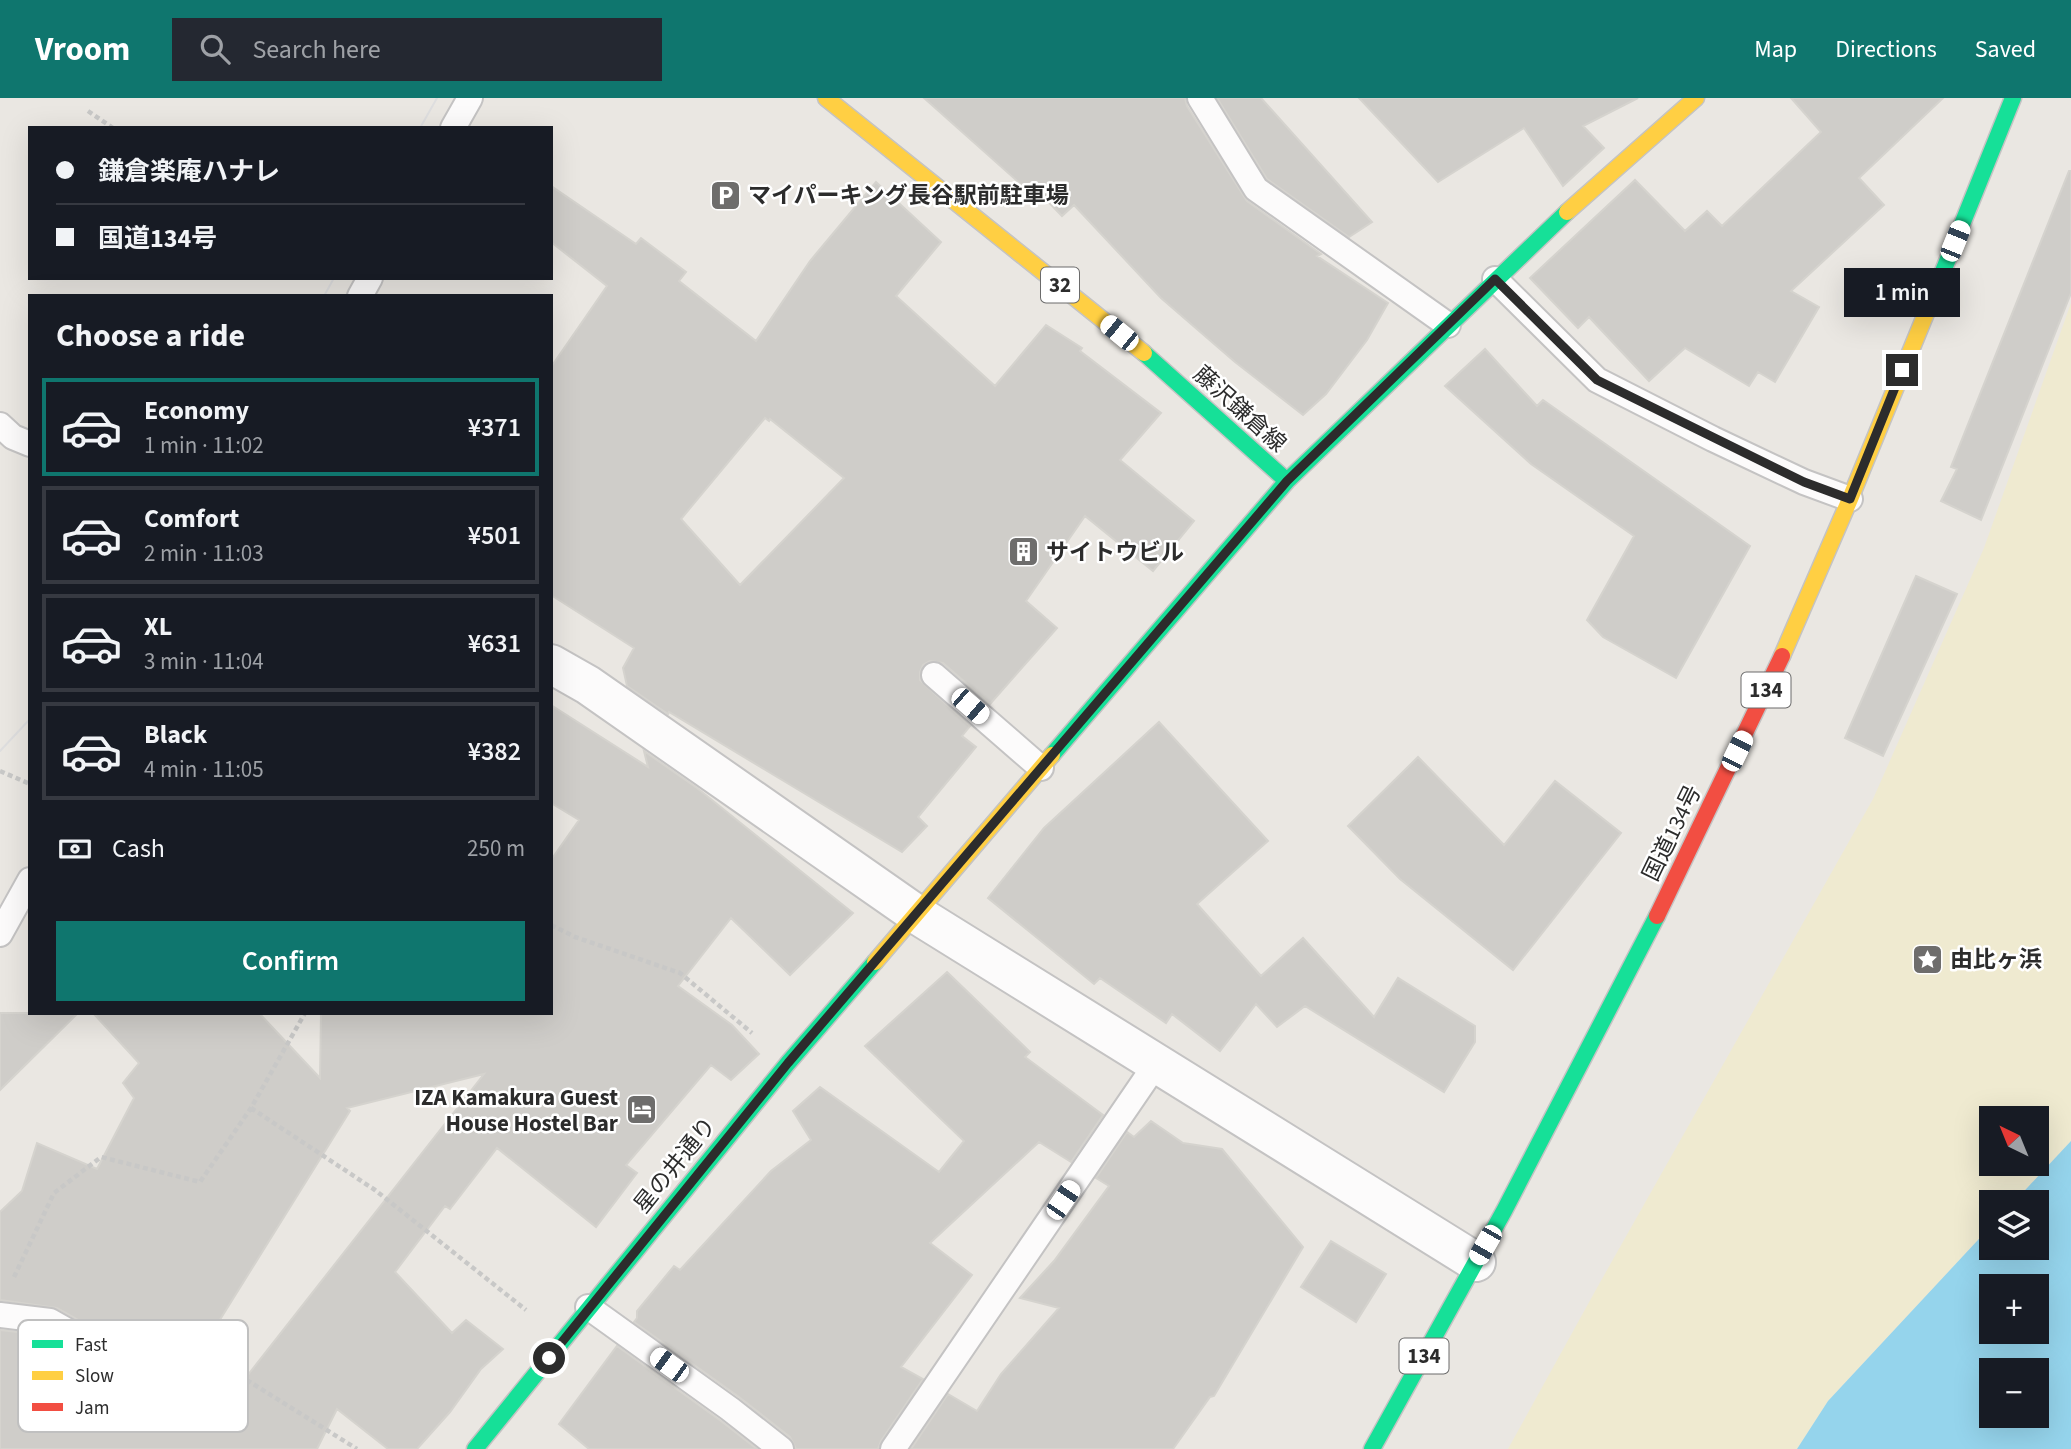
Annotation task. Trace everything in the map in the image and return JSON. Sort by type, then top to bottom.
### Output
[{"type":"main road","name":"藤沢鎌倉線","points":[[826,98],[1140,350],[1287,481],[1594,186],[1696,98]]},
{"type":"main road","name":"国道134号","points":[[1372,1449],[1504,1211],[1665,898],[1770,683],[1850,499],[2013,98]]},
{"type":"main road","name":"星の井通り","points":[[475,1449],[788,1063],[1287,481]]},
{"type":"street","points":[[553,665],[588,685],[916,914],[1476,1262]]},
{"type":"lane","points":[[454,126],[470,98]]},
{"type":"lane","points":[[1200,98],[1256,189],[1448,325]]},
{"type":"lane","points":[[1495,279],[1597,380],[1804,482],[1850,499]]},
{"type":"lane","points":[[0,425],[12,437],[28,443]]},
{"type":"lane","points":[[934,675],[1041,768]]},
{"type":"lane","points":[[0,934],[28,884]]},
{"type":"lane","points":[[893,1449],[1156,1064]]},
{"type":"lane","points":[[588,1307],[730,1409],[780,1449]]},
{"type":"lane","points":[[0,1315],[42,1320]]},
{"type":"path","points":[[88,111],[110,126]]},
{"type":"path","points":[[0,771],[28,783]]},
{"type":"path","points":[[553,926],[575,937],[680,973],[788,1063]]},
{"type":"path","points":[[11,1285],[54,1193],[101,1157],[200,1182],[251,1108],[305,1015]]},
{"type":"path","points":[[251,1108],[375,1190],[564,1340]]},
{"type":"path","points":[[248,1381],[357,1449]]},
{"type":"sand","name":"由比ヶ浜","points":[[2071,303],[2071,1141],[2049,1165],[2049,1106],[1979,1106],[1979,1176],[2038,1176],[2025,1190],[1979,1190],[1979,1239],[1828,1401],[1797,1449],[1508,1449],[1598,1286],[1873,799],[1984,548]]},
{"type":"water","points":[[2071,1141],[2071,1449],[1797,1449],[1828,1401],[1979,1239],[1979,1260],[2049,1260],[2049,1190],[2025,1190],[2038,1176],[2049,1176],[2049,1165]]},
{"type":"building","points":[[924,98],[1185,98],[1187,106],[1247,201],[1321,254],[1317,256],[1388,303],[1367,340],[1326,394],[1303,415],[1235,362],[1161,298],[1074,205],[1062,216],[1030,183],[1025,188]]},
{"type":"building","points":[[1217,98],[1261,98],[1372,222],[1349,237],[1267,179]]},
{"type":"building","points":[[1359,98],[1638,98],[1583,126],[1604,148],[1563,186],[1524,128],[1438,182]]},
{"type":"building","points":[[1791,98],[1943,98],[1859,178],[1884,205],[1791,291],[1819,307],[1775,382],[1758,372],[1749,386],[1685,348],[1649,381],[1589,317],[1578,328],[1530,278],[1635,180],[1685,231],[1707,211],[1722,226],[1821,132]]},
{"type":"building","points":[[2069,171],[2071,293],[1981,520],[1941,501],[1957,469],[1951,467]]},
{"type":"building","points":[[876,182],[941,242],[896,296],[995,386],[1046,325],[1082,348],[1080,351],[1161,413],[1120,460],[1194,521],[1153,571],[1085,516],[1026,601],[1057,628],[990,704],[943,663],[930,661],[923,665],[920,680],[970,726],[962,736],[976,747],[918,817],[927,826],[902,852],[669,712],[668,714],[627,686],[623,668],[634,648],[553,596],[553,364],[607,286],[553,244],[553,187],[636,244],[641,238],[686,272],[679,281],[756,341],[810,261]],"holes":[[[765,418],[769,421],[770,419],[844,478],[740,585],[681,519]]]},
{"type":"building","points":[[1485,349],[1537,406],[1543,400],[1750,546],[1676,678],[1603,637],[1587,620],[1634,536],[1531,464],[1445,386]]},
{"type":"building","points":[[1916,576],[1957,594],[1883,756],[1845,738]]},
{"type":"building","points":[[553,706],[648,767],[644,751],[697,788],[853,913],[790,975],[731,918],[678,986],[732,1025],[759,1054],[731,1080],[711,1065],[626,1165],[637,1173],[596,1227],[497,1148],[450,1209],[445,1206],[395,1272],[452,1333],[466,1320],[503,1349],[481,1369],[450,1412],[417,1449],[388,1449],[337,1409],[317,1449],[0,1449],[0,1330],[18,1332],[18,1432],[248,1432],[248,1375],[484,1074],[347,1108],[350,1111],[220,1320],[78,1320],[57,1308],[0,1300],[0,1212],[22,1191],[37,1143],[97,1169],[134,1098],[123,1083],[139,1063],[95,1015],[261,1015],[320,1078],[321,1015],[553,1015],[553,857],[579,820],[553,804]]},
{"type":"building","points":[[1159,722],[1268,841],[1197,904],[1261,976],[1303,938],[1374,1017],[1398,978],[1475,1026],[1475,1042],[1444,1092],[1305,1006],[1277,1027],[1256,1004],[1220,1051],[1172,1014],[1166,1023],[1100,978],[1094,984],[988,898],[1044,828]]},
{"type":"building","points":[[1418,757],[1504,845],[1555,781],[1621,833],[1513,970],[1400,879],[1348,826]]},
{"type":"building","points":[[947,972],[1030,1052],[1025,1057],[1103,1115],[1071,1162],[1039,1142],[930,1243],[972,1275],[901,1367],[923,1379],[878,1449],[796,1449],[790,1437],[739,1397],[634,1322],[637,1311],[674,1266],[680,1270],[771,1171],[811,1140],[793,1111],[820,1087],[939,1172],[964,1141],[865,1046]]},
{"type":"building","points":[[0,1013],[76,1015],[0,1090]]},
{"type":"building","points":[[1151,1121],[1183,1143],[1222,1149],[1303,1247],[1214,1396],[1210,1397],[1173,1449],[911,1449],[948,1394],[977,1411],[1001,1374],[1059,1308],[1020,1298],[1054,1261],[1109,1186],[1096,1178],[1127,1132],[1134,1137]]},
{"type":"building","points":[[1331,1241],[1386,1274],[1356,1322],[1301,1287]]},
{"type":"building","points":[[617,1346],[757,1449],[589,1449],[559,1424]]},
{"type":"tram line","points":[[421,126],[437,98]]},
{"type":"tram line","points":[[325,294],[333,280]]},
{"type":"tram line","points":[[0,751],[28,721]]},
{"type":"traffic: fast","points":[[1927,311],[2013,98]]},
{"type":"traffic: fast","points":[[1144,353],[1287,481],[1567,212]]},
{"type":"traffic: fast","points":[[1052,755],[1287,481]]},
{"type":"traffic: fast","points":[[1372,1449],[1504,1211],[1657,916]]},
{"type":"traffic: fast","points":[[475,1449],[788,1063],[875,962]]},
{"type":"traffic: slow","points":[[826,98],[1144,353]]},
{"type":"traffic: slow","points":[[1567,212],[1696,98]]},
{"type":"traffic: slow","points":[[1782,656],[1927,311]]},
{"type":"traffic: slow","points":[[875,962],[1052,755]]},
{"type":"traffic: jam","points":[[1657,916],[1782,656]]},
{"type":"place","name":"マイパーキング長谷駅前駐車場","points":[[725,195]]},
{"type":"place","name":"サイトウビル","points":[[1023,552]]},
{"type":"place","name":"由比ヶ浜","points":[[1927,959]]},
{"type":"place","name":"IZA Kamakura Guest House Hostel Bar","points":[[641,1110]]},
{"type":"route","points":[[549,1358],[788,1063],[1287,481],[1495,279],[1597,380],[1804,482],[1850,499],[1902,370]]}]
